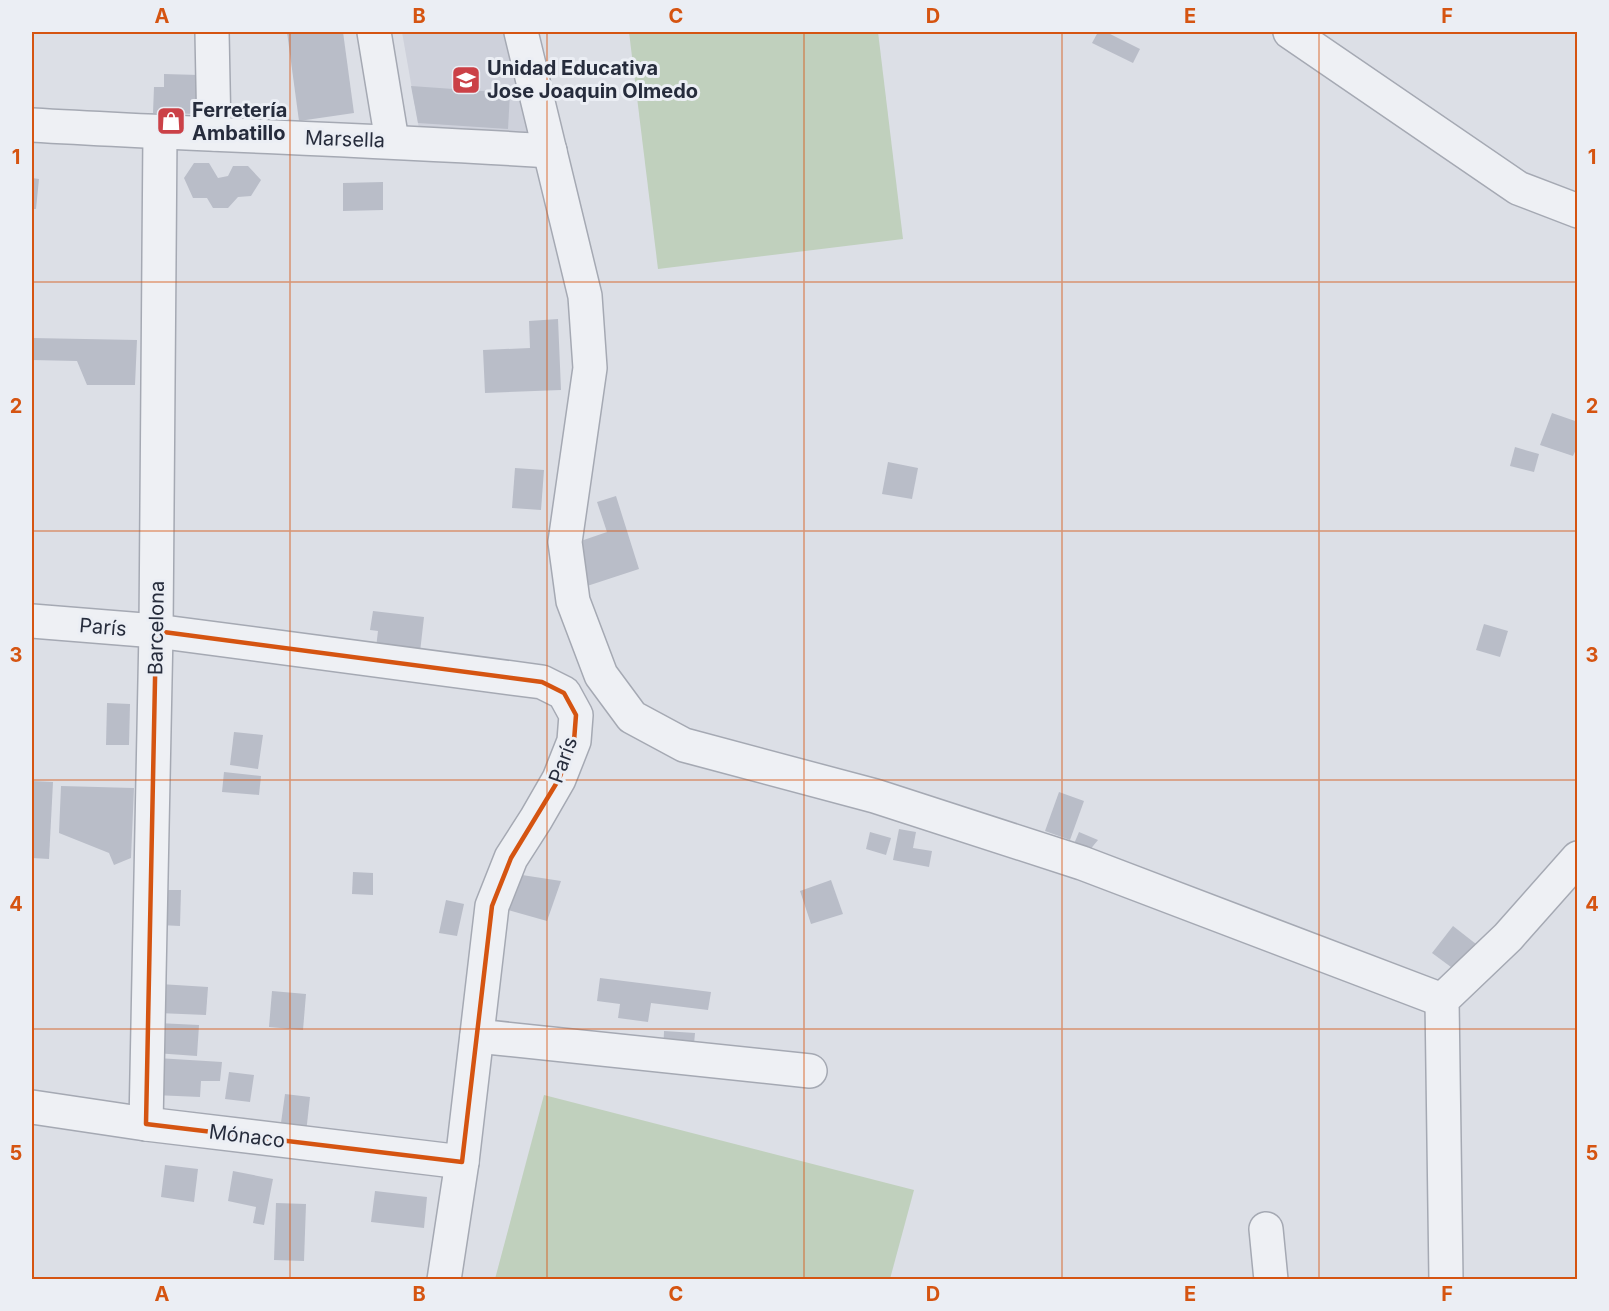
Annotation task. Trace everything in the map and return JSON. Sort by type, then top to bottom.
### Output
[{"type":"street","points":[[212,32],[214,134]]},
{"type":"street","points":[[374,32],[392,141]]},
{"type":"street","points":[[521,32],[585,296],[590,368],[566,542],[573,601],[601,675],[632,717],[684,745],[875,796],[1082,863],[1442,999]]},
{"type":"street","points":[[1290,32],[1518,188],[1578,211]]},
{"type":"street","name":"Marsella","points":[[32,125],[160,133],[392,141],[550,152]]},
{"type":"street","name":"Barcelona","points":[[146,1124],[156,631],[160,133]]},
{"type":"street","name":"París","points":[[32,621],[156,631],[542,682],[564,693],[576,715],[574,741],[558,779],[511,858],[492,906],[462,1162],[444,1280]]},
{"type":"street","points":[[1446,1280],[1442,999],[1508,937],[1578,858]]},
{"type":"street","points":[[477,1036],[810,1071]]},
{"type":"street","name":"Mónaco","points":[[32,1107],[146,1124],[462,1162]]},
{"type":"street","points":[[1266,1229],[1270,1280]]},
{"type":"highlighted area","points":[[156,631],[542,682],[564,693],[576,715],[574,741],[559,779],[511,858],[492,906],[462,1162],[146,1124]]},
{"type":"shaded area","name":"Unidad Educativa Jose Joaquin Olmedo","points":[[402,32],[513,32],[532,133],[419,129]]},
{"type":"green space","points":[[629,32],[878,32],[903,239],[658,269]]},
{"type":"green space","points":[[544,1095],[914,1190],[890,1279],[495,1279]]},
{"type":"building","points":[[287,32],[343,32],[354,113],[299,121]]},
{"type":"building","points":[[1098,32],[1106,32],[1140,49],[1133,63],[1092,43]]},
{"type":"building","points":[[164,74],[199,75],[197,114],[153,113],[154,87],[164,87]]},
{"type":"building","points":[[411,86],[510,93],[508,129],[418,123]]},
{"type":"building","points":[[194,163],[209,163],[218,178],[228,176],[233,166],[248,166],[261,180],[251,196],[238,197],[228,208],[213,208],[207,198],[193,198],[184,178]]},
{"type":"building","points":[[32,178],[39,179],[36,209],[32,209]]},
{"type":"building","points":[[383,182],[383,210],[343,211],[343,183]]},
{"type":"building","points":[[558,319],[561,390],[485,393],[483,350],[530,348],[529,321]]},
{"type":"building","points":[[32,338],[137,340],[135,385],[87,385],[77,361],[32,360]]},
{"type":"building","points":[[1552,413],[1578,422],[1578,445],[1573,456],[1540,445]]},
{"type":"building","points":[[1515,447],[1539,454],[1534,472],[1510,466]]},
{"type":"building","points":[[888,462],[918,468],[912,499],[882,494]]},
{"type":"building","points":[[515,468],[544,470],[541,510],[512,508]]},
{"type":"building","points":[[616,496],[639,569],[581,588],[575,543],[607,532],[597,502]]},
{"type":"building","points":[[373,611],[424,617],[419,661],[375,656],[378,631],[370,630]]},
{"type":"building","points":[[1484,624],[1508,631],[1500,657],[1476,650]]},
{"type":"building","points":[[107,703],[130,704],[129,745],[106,745]]},
{"type":"building","points":[[234,732],[263,735],[258,769],[230,765]]},
{"type":"building","points":[[224,772],[261,776],[259,795],[222,792]]},
{"type":"building","points":[[32,781],[53,782],[49,859],[32,858]]},
{"type":"building","points":[[61,786],[134,788],[131,858],[114,865],[109,853],[59,833]]},
{"type":"building","points":[[1059,792],[1084,801],[1070,840],[1045,831]]},
{"type":"building","points":[[899,829],[916,832],[913,848],[932,851],[929,867],[893,860]]},
{"type":"building","points":[[870,832],[891,838],[886,855],[866,849]]},
{"type":"building","points":[[1079,832],[1098,840],[1084,857],[1071,851]]},
{"type":"building","points":[[353,872],[373,873],[373,895],[352,894]]},
{"type":"building","points":[[522,875],[561,881],[547,921],[508,910]]},
{"type":"building","points":[[831,880],[843,914],[811,924],[800,891]]},
{"type":"building","points":[[162,890],[181,890],[180,926],[160,925]]},
{"type":"building","points":[[446,900],[464,904],[457,936],[439,933]]},
{"type":"building","points":[[1453,926],[1476,944],[1455,970],[1432,953]]},
{"type":"building","points":[[600,978],[711,992],[708,1010],[651,1003],[648,1022],[618,1018],[620,1004],[597,1001]]},
{"type":"building","points":[[160,984],[208,987],[206,1015],[158,1013]]},
{"type":"building","points":[[272,991],[306,994],[303,1030],[269,1027]]},
{"type":"building","points":[[157,1023],[199,1025],[197,1056],[155,1053]]},
{"type":"building","points":[[664,1031],[695,1033],[693,1055],[663,1054]]},
{"type":"building","points":[[157,1058],[222,1062],[220,1081],[201,1081],[200,1097],[154,1095]]},
{"type":"building","points":[[229,1072],[254,1075],[250,1102],[225,1099]]},
{"type":"building","points":[[285,1094],[310,1097],[306,1133],[280,1130]]},
{"type":"building","points":[[165,1165],[198,1169],[194,1202],[161,1197]]},
{"type":"building","points":[[233,1171],[273,1179],[264,1225],[253,1223],[256,1207],[228,1201]]},
{"type":"building","points":[[375,1191],[427,1197],[424,1228],[371,1222]]},
{"type":"building","points":[[276,1203],[306,1204],[304,1261],[274,1260]]},
{"type":"place","name":"Unidad Educativa Jose Joaquin Olmedo","points":[[466,80]]},
{"type":"place","name":"Ferretería Ambatillo","points":[[171,121]]}]
